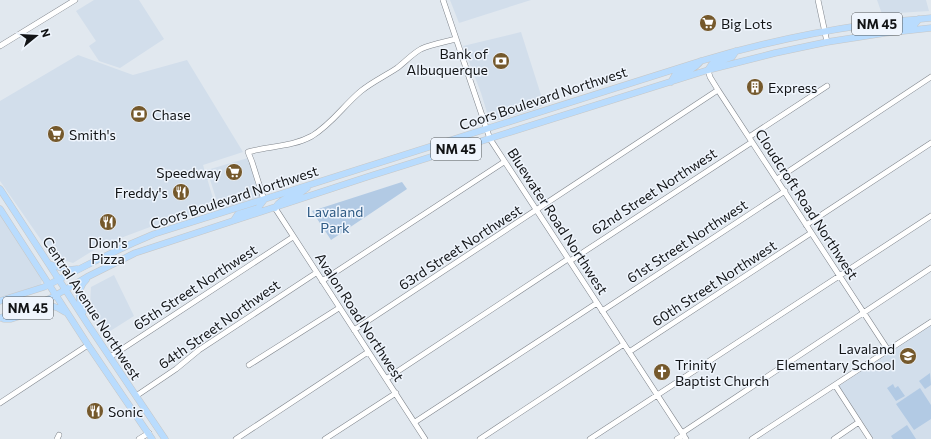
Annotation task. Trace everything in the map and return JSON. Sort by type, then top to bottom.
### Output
[{"type":"main road","name":"Coors Boulevard Northwest","points":[[60,280],[80,268],[133,242],[162,232],[701,61],[789,38],[865,25],[931,18]]},
{"type":"main road","points":[[885,33],[893,29],[914,24],[920,19]]},
{"type":"main road","name":"Coors Boulevard Northwest","points":[[66,289],[91,274],[135,253],[367,177],[708,70],[775,53],[827,42],[931,28]]},
{"type":"main road","points":[[708,70],[712,64],[732,57],[736,51]]},
{"type":"main road","points":[[671,82],[675,75],[696,67],[701,61]]},
{"type":"main road","points":[[275,208],[278,203],[284,199],[299,194],[310,185]]},
{"type":"main road","name":"Central Avenue Northwest","points":[[0,190],[165,439]]},
{"type":"main road","points":[[234,220],[238,214],[258,208],[264,200]]},
{"type":"main road","points":[[0,209],[88,345],[152,439]]},
{"type":"main road","points":[[133,242],[135,253]]},
{"type":"main road","points":[[49,264],[68,270],[80,268]]},
{"type":"main road","points":[[87,322],[80,304],[79,293],[81,284],[91,274]]},
{"type":"main road","name":"NM 45","points":[[0,301],[31,292],[60,280]]},
{"type":"main road","name":"NM 45","points":[[0,318],[18,312],[66,289]]},
{"type":"main road","points":[[0,318],[11,319],[52,306],[67,313]]},
{"type":"street","points":[[0,46],[75,0]]},
{"type":"street","name":"Bluewater Road Northwest","points":[[443,0],[490,139],[684,436]]},
{"type":"street","points":[[818,0],[827,42]]},
{"type":"street","points":[[264,200],[248,152],[289,145],[313,135],[334,119],[361,91],[398,67],[410,57],[422,49],[456,39]]},
{"type":"street","name":"Cloudcroft Road Northwest","points":[[708,70],[710,77],[718,90],[888,350]]},
{"type":"street","points":[[777,179],[931,77]]},
{"type":"street","name":"62nd Street Northwest","points":[[386,379],[751,140],[827,86]]},
{"type":"street","name":"63rd Street Northwest","points":[[354,330],[718,90]]},
{"type":"street","points":[[806,225],[931,143]]},
{"type":"street","points":[[322,281],[504,162]]},
{"type":"street","name":"61st Street Northwest","points":[[602,311],[785,191]]},
{"type":"street","name":"Avalon Road Northwest","points":[[275,208],[293,238],[426,439]]},
{"type":"street","points":[[590,439],[931,216]]},
{"type":"street","name":"60th Street Northwest","points":[[629,352],[812,233]]},
{"type":"street","name":"65th Street Northwest","points":[[110,357],[293,238]]},
{"type":"street","points":[[677,439],[684,436],[864,312],[931,268]]},
{"type":"street","name":"64th Street Northwest","points":[[136,396],[176,369],[198,350],[316,273]]},
{"type":"street","points":[[415,422],[597,303]]},
{"type":"street","points":[[249,365],[340,308]]},
{"type":"street","points":[[752,439],[931,322]]},
{"type":"street","points":[[480,439],[624,344]]},
{"type":"street","points":[[0,403],[88,345]]},
{"type":"street","points":[[236,439],[368,352]]},
{"type":"street","points":[[835,385],[870,439]]},
{"type":"street","points":[[325,439],[396,393]]},
{"type":"street","points":[[834,439],[859,422]]},
{"type":"street","points":[[139,439],[149,433]]},
{"type":"shaded area","points":[[94,0],[139,0],[164,39],[120,68],[99,61],[89,46],[96,41],[76,11]]},
{"type":"shaded area","points":[[450,0],[531,0],[459,23]]},
{"type":"shaded area","points":[[877,0],[926,0],[929,11],[882,14]]},
{"type":"shaded area","points":[[521,32],[541,95],[549,103],[535,109],[492,122],[489,119],[463,46]]},
{"type":"shaded area","points":[[78,55],[133,75],[187,60],[243,152],[203,165],[216,208],[150,227],[102,245],[73,263],[53,257],[0,181],[0,101]]},
{"type":"shaded area","name":"Speedway","points":[[248,158],[260,199],[220,211],[207,170]]},
{"type":"shaded area","points":[[0,214],[42,279],[39,287],[0,297]]},
{"type":"shaded area","points":[[114,275],[134,316],[104,335],[90,305],[91,287]]},
{"type":"shaded area","name":"Lavaland Elementary School","points":[[931,325],[931,439],[874,439],[839,386]]},
{"type":"green space","name":"Lavaland Park","points":[[402,182],[407,189],[331,240],[312,211]]},
{"type":"green space","points":[[930,373],[931,385],[925,389],[919,381]]},
{"type":"green space","points":[[893,384],[895,388],[898,386],[905,396],[896,401],[887,388]]},
{"type":"green space","points":[[920,388],[931,405],[931,419],[914,430],[896,404]]},
{"type":"green space","points":[[907,425],[916,439],[893,439],[891,436]]},
{"type":"place","name":"Big Lots","points":[[708,23]]},
{"type":"place","name":"Bank of Albuquerque","points":[[501,61]]},
{"type":"place","name":"Express","points":[[755,87]]},
{"type":"place","name":"Chase","points":[[139,114]]},
{"type":"place","name":"Smith's","points":[[56,134]]},
{"type":"place","name":"Speedway","points":[[234,172]]},
{"type":"place","name":"Freddy's","points":[[181,192]]},
{"type":"place","name":"Dion's Pizza","points":[[108,222]]},
{"type":"place","name":"Lavaland Elementary School","points":[[908,356]]},
{"type":"place","name":"Trinity Baptist Church","points":[[662,372]]},
{"type":"place","name":"Sonic","points":[[95,411]]}]
